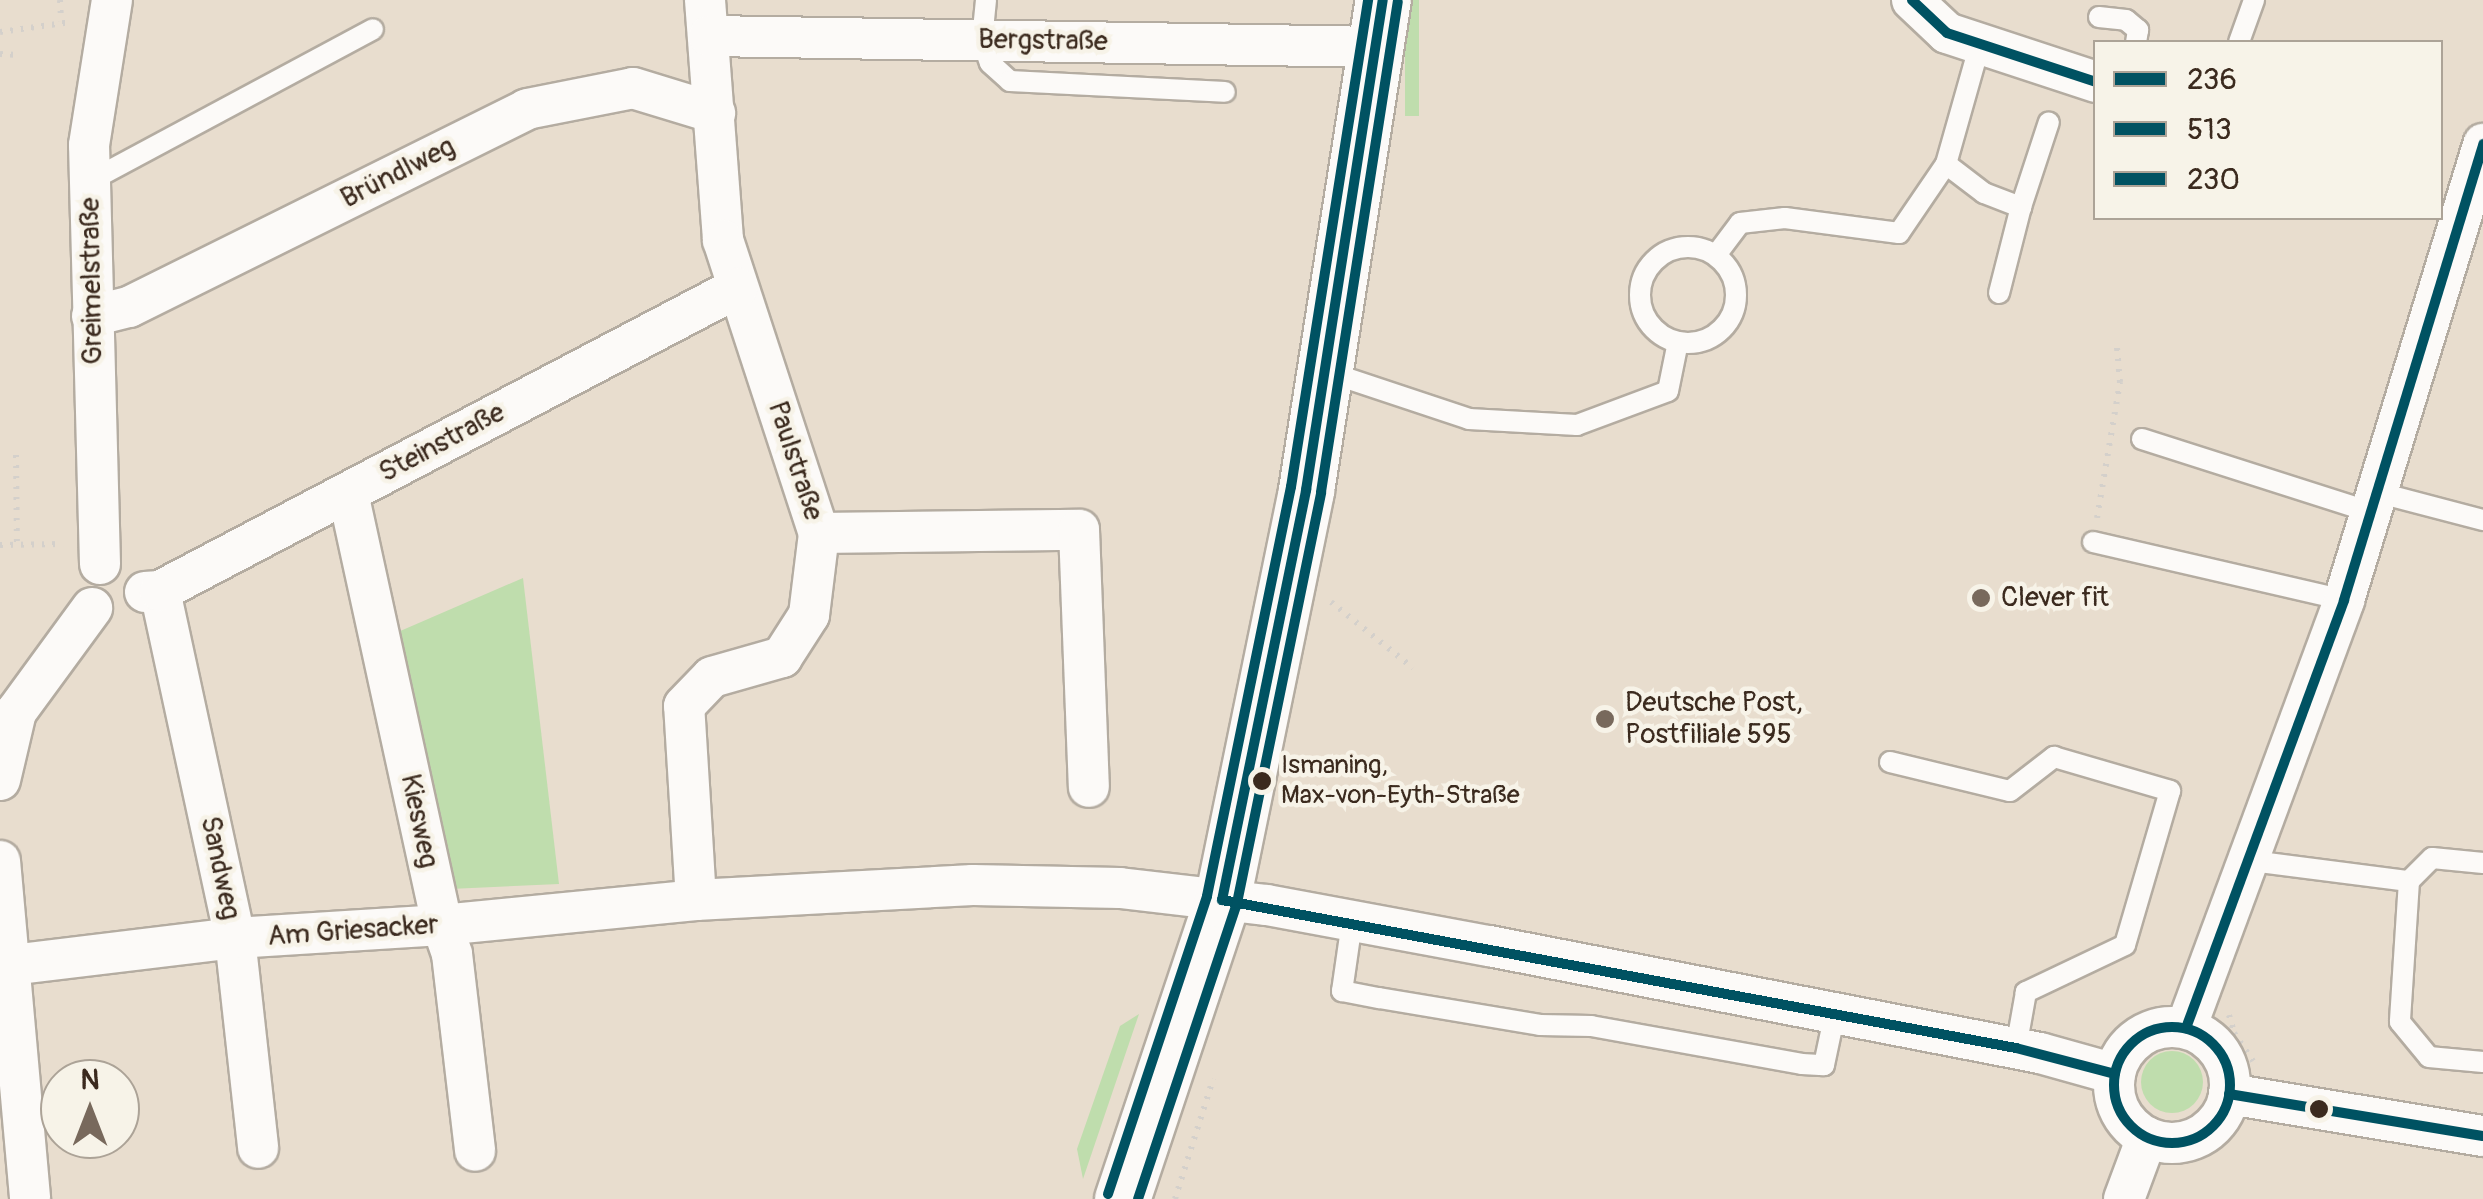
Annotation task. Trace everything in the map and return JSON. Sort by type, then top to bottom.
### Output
[{"type":"main road","points":[[1122,1199],[1222,900],[1326,372],[1380,24]]},
{"type":"street","points":[[1912,0],[1947,33],[2093,81]]},
{"type":"street","name":"Greimelstraße","points":[[100,554],[89,145],[110,11]]},
{"type":"street","name":"Bergstraße","points":[[707,18],[982,40],[1380,24]]},
{"type":"street","name":"Paulstraße","points":[[707,18],[723,240],[819,533],[1079,530],[1089,787]]},
{"type":"street","name":"Bründlweg","points":[[92,316],[130,307],[527,108],[634,88],[715,113]]},
{"type":"street","points":[[2186,1028],[2244,860],[2344,600],[2462,200],[2483,144]]},
{"type":"street","name":"Steinstraße","points":[[152,592],[737,288]]},
{"type":"street","name":"Kiesweg","points":[[348,493],[442,925],[452,954],[475,1151]]},
{"type":"street","points":[[696,900],[684,706],[712,677],[782,657],[809,614],[819,533]]},
{"type":"street","points":[[100,554],[134,566],[152,592],[127,616],[108,616],[92,608],[86,592],[89,575],[100,554]]},
{"type":"street","name":"Sandweg","points":[[152,592],[235,938],[258,1148]]},
{"type":"street","points":[[0,780],[8,713],[92,608]]},
{"type":"street","points":[[0,862],[30,1199]]},
{"type":"street","name":"Am Griesacker","points":[[11,965],[235,938],[442,925],[696,900],[974,885],[1120,888],[1352,922],[2016,1048],[2115,1074]]},
{"type":"street","points":[[2186,1028],[2202,1034],[2225,1060],[2229,1094],[2224,1111],[2199,1136],[2164,1142],[2148,1138],[2134,1129],[2117,1104],[2115,1074],[2121,1056],[2148,1032],[2186,1028]]},
{"type":"street","points":[[2229,1094],[2483,1136]]},
{"type":"street","points":[[2124,1199],[2148,1138]]},
{"type":"lane","points":[[986,0],[982,40],[990,63],[1010,81],[1225,92]]},
{"type":"lane","points":[[2241,40],[2254,0]]},
{"type":"lane","points":[[2099,17],[2126,20],[2138,30],[2136,40]]},
{"type":"lane","points":[[90,181],[372,29]]},
{"type":"lane","points":[[1716,255],[1740,224],[1770,220],[1899,233],[1946,164],[1980,44]]},
{"type":"lane","points":[[1999,293],[2020,207],[2049,122]]},
{"type":"lane","points":[[1946,164],[1984,193],[2020,207]]},
{"type":"lane","points":[[1687,246],[1716,255],[1736,282],[1733,314],[1710,338],[1678,342],[1652,327],[1640,298],[1647,268],[1672,249],[1687,246]]},
{"type":"lane","points":[[1326,372],[1470,419],[1577,425],[1668,391],[1678,342]]},
{"type":"lane","points":[[2142,439],[2310,496],[2483,520]]},
{"type":"lane","points":[[2093,542],[2344,600]]},
{"type":"lane","points":[[1890,762],[2010,791],[2054,757],[2170,791],[2125,945],[2026,992],[2016,1048]]},
{"type":"lane","points":[[2483,863],[2432,858],[2409,882],[2400,1022],[2429,1057],[2483,1062]]},
{"type":"lane","points":[[2244,860],[2409,882]]},
{"type":"lane","points":[[1352,922],[1342,991],[1540,1025],[1591,1026],[1802,1064],[1824,1064],[1835,1013]]},
{"type":"path","points":[[60,0],[61,21]]},
{"type":"path","points":[[0,32],[110,11]]},
{"type":"path","points":[[0,54],[19,55]]},
{"type":"path","points":[[2093,542],[2120,382],[2118,346]]},
{"type":"path","points":[[16,455],[17,545]]},
{"type":"path","points":[[0,544],[100,554]]},
{"type":"path","points":[[1331,602],[1413,668]]},
{"type":"path","points":[[2226,1004],[2234,1033],[2254,1062],[2270,1070]]},
{"type":"path","points":[[1175,1199],[1214,1074]]},
{"type":"green space","points":[[1405,0],[1419,0],[1419,116],[1405,116]]},
{"type":"green space","points":[[523,578],[559,884],[450,889],[391,635]]},
{"type":"green space","points":[[1139,1014],[1083,1179],[1077,1149],[1120,1026]]},
{"type":"green space","points":[[2172,1051],[2194,1060],[2203,1082],[2194,1104],[2172,1113],[2150,1104],[2141,1082],[2150,1060]]},
{"type":"transit line","name":"230","points":[[1108,1194],[1207,896],[1291,487],[1368,0]]},
{"type":"transit line","name":"236","points":[[1222,900],[1306,490],[1383,0]]},
{"type":"transit line","name":"236","points":[[1912,0],[1947,33],[2093,81]]},
{"type":"transit line","name":"513","points":[[1138,1199],[1237,903],[1321,492],[1398,2]]},
{"type":"transit line","name":"236","points":[[2186,1028],[2344,600],[2483,144]]},
{"type":"transit line","name":"236","points":[[1222,900],[2016,1048],[2115,1074]]},
{"type":"transit line","name":"236","points":[[2172,1027],[2194,1032],[2213,1044],[2225,1063],[2230,1085],[2225,1107],[2213,1126],[2194,1138],[2172,1143],[2150,1138],[2131,1126],[2119,1107],[2114,1085],[2119,1063],[2131,1044],[2150,1032],[2172,1027]]},
{"type":"transit line","name":"236","points":[[2229,1094],[2483,1136]]},
{"type":"place","name":"Clever fit","points":[[1981,598]]},
{"type":"place","name":"Deutsche Post, Postfiliale 595","points":[[1605,719]]},
{"type":"place","name":"Ismaning, Max-von-Eyth-Straße","points":[[1262,781]]}]
